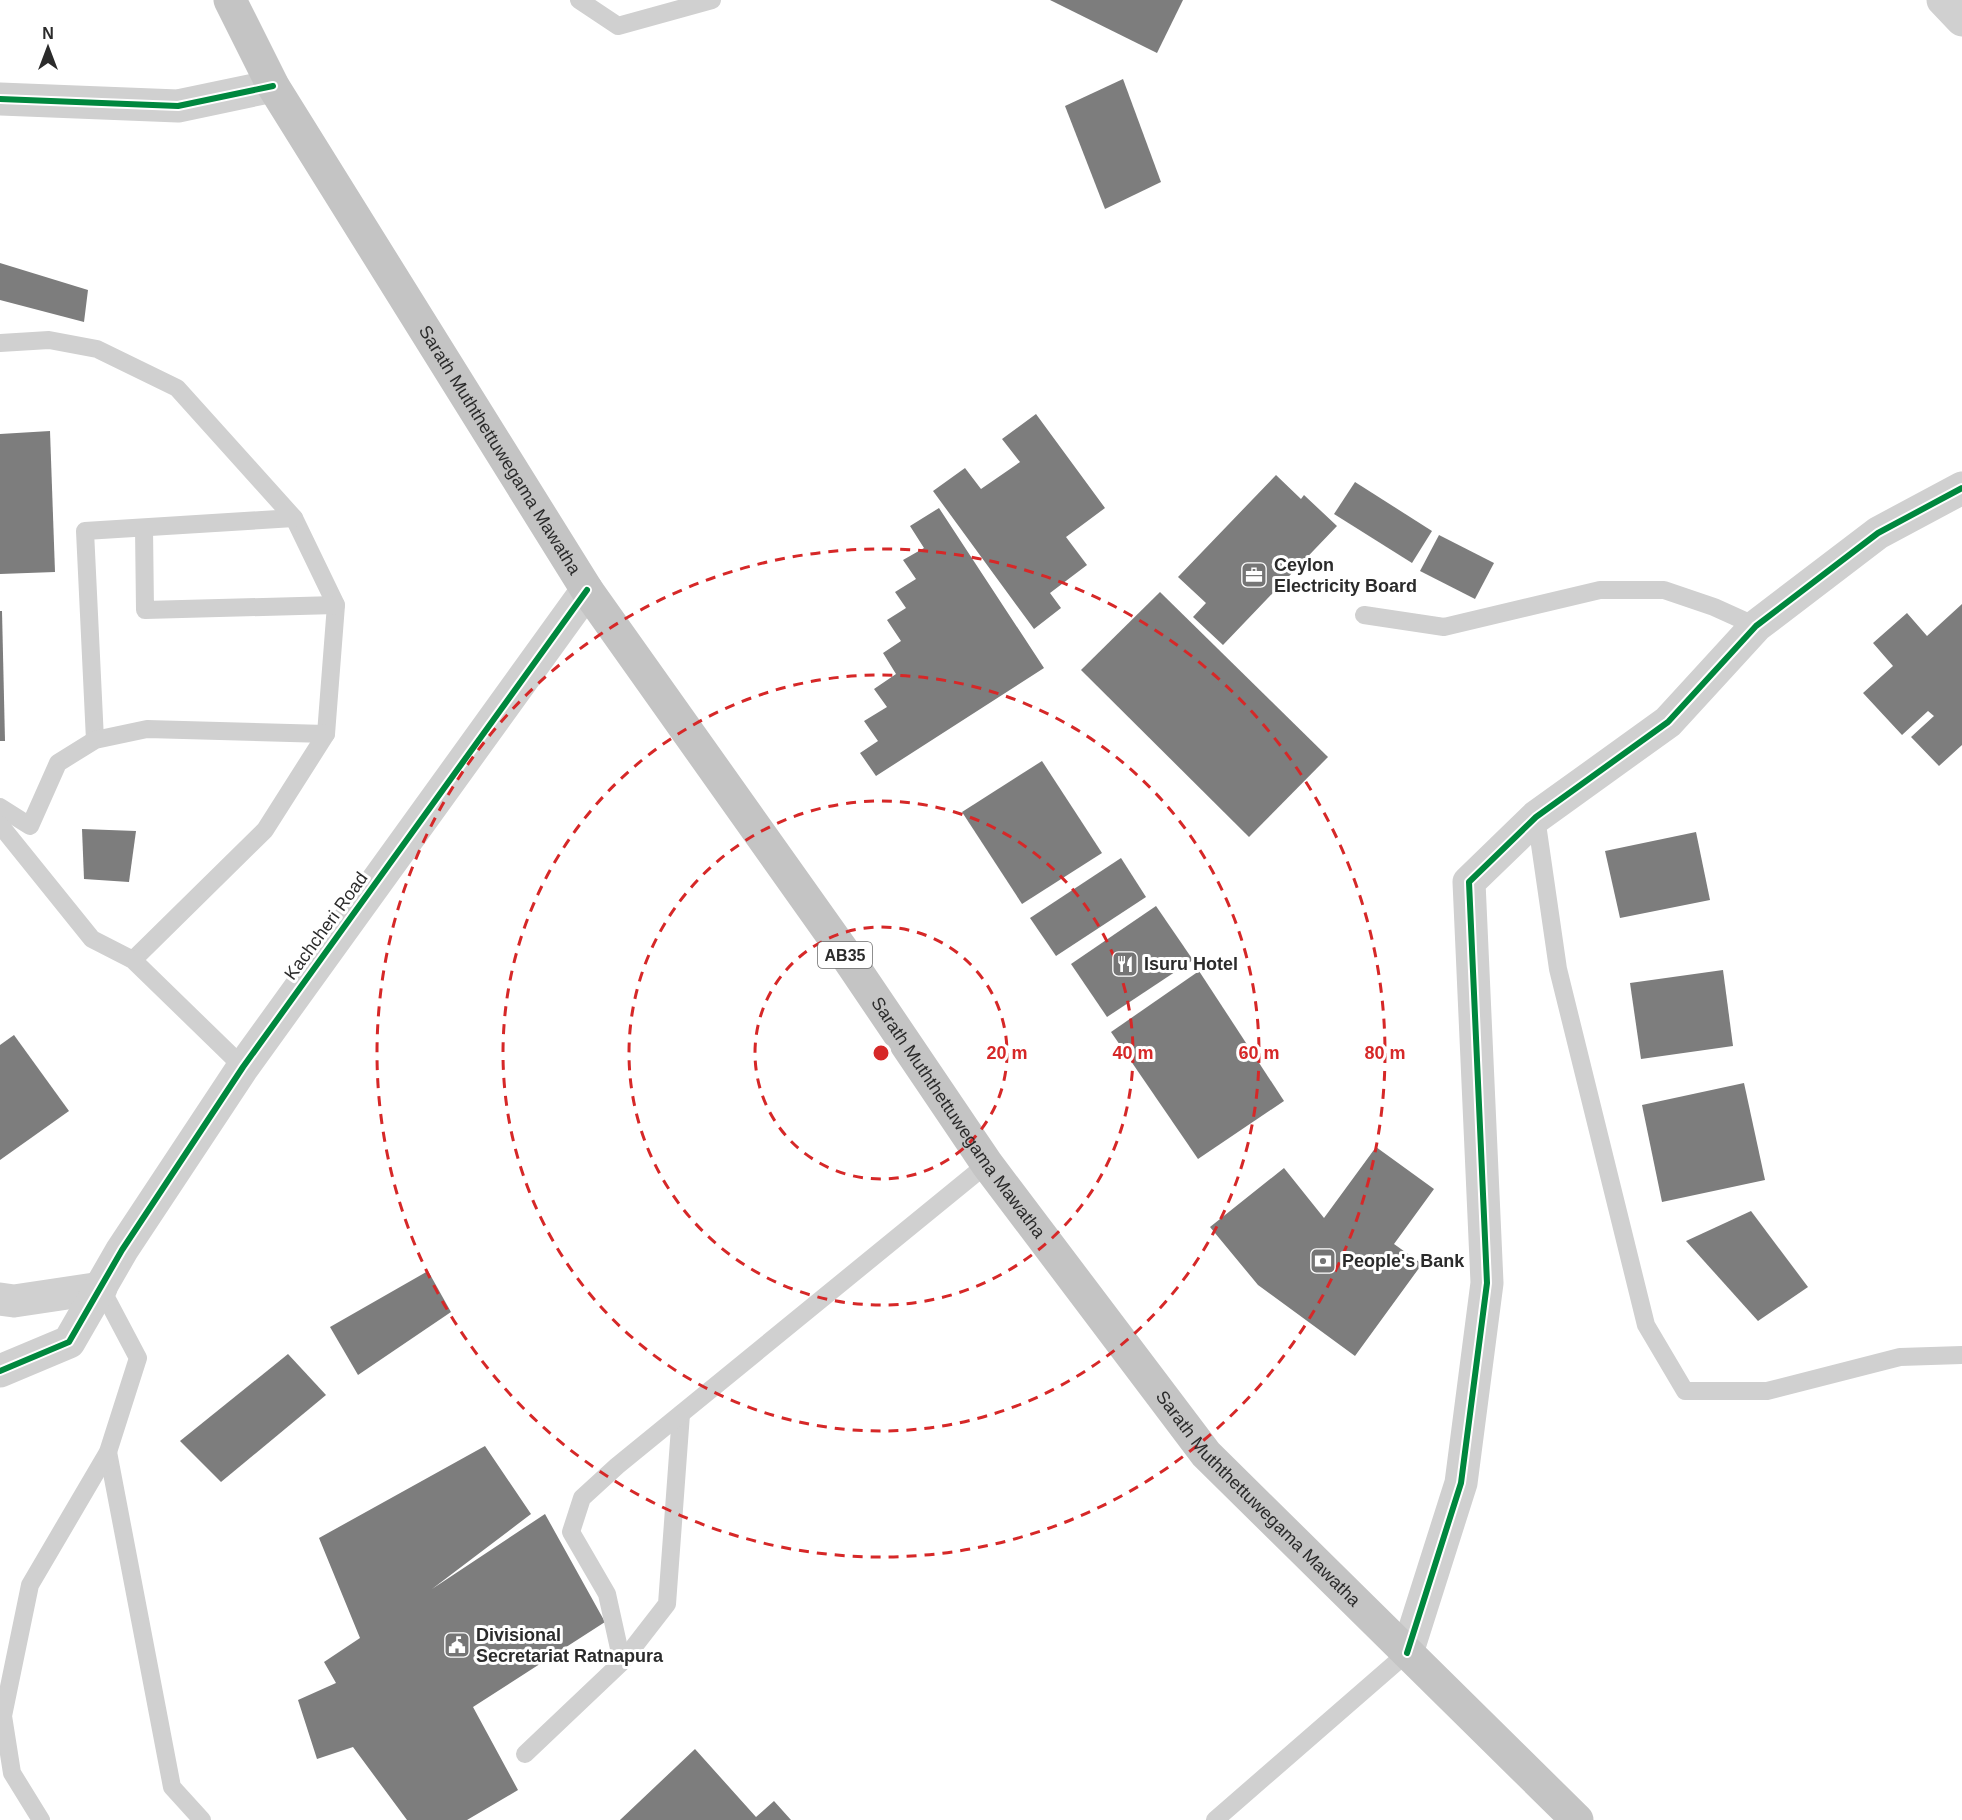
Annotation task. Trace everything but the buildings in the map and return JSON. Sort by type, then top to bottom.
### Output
[{"type":"main road","name":"Sarath Muththettuwegama Mawatha","points":[[230,0],[273,86],[587,590],[841,948],[987,1164],[1206,1454],[1577,1820]]},
{"type":"street","points":[[1943,0],[1962,20]]},
{"type":"street","points":[[0,99],[178,106],[273,86]]},
{"type":"street","points":[[1407,1653],[1461,1483],[1487,1282],[1469,882],[1536,817],[1668,722],[1755,626],[1878,533],[1962,488]]},
{"type":"street","name":"Kachcheri Road","points":[[0,1371],[69,1342],[122,1250],[243,1067],[587,590]]},
{"type":"street","points":[[0,1299],[14,1301],[101,1288]]},
{"type":"lane","points":[[579,0],[618,26],[712,0]]},
{"type":"lane","points":[[0,343],[49,340],[97,349],[177,388],[294,518],[336,605],[326,734],[265,830],[134,960]]},
{"type":"lane","points":[[94,740],[86,531],[294,518]]},
{"type":"lane","points":[[144,528],[145,610],[336,605]]},
{"type":"lane","points":[[1364,615],[1444,627],[1600,590],[1664,590],[1714,607],[1755,626]]},
{"type":"lane","points":[[0,807],[30,826],[58,763],[94,740],[147,729],[326,734]]},
{"type":"lane","points":[[1536,817],[1558,969],[1646,1325],[1685,1391],[1767,1391],[1900,1357],[1962,1355]]},
{"type":"lane","points":[[0,825],[92,939],[134,960],[243,1067]]},
{"type":"lane","points":[[622,1662],[607,1594],[571,1533],[582,1498],[617,1466],[987,1164]]},
{"type":"lane","points":[[41,1820],[12,1773],[3,1716],[30,1585],[108,1452],[138,1358],[101,1288]]},
{"type":"lane","points":[[525,1754],[622,1662],[667,1604],[681,1414]]},
{"type":"lane","points":[[108,1452],[172,1787],[202,1820]]},
{"type":"lane","points":[[1215,1820],[1407,1653]]},
{"type":"cycle path","points":[[0,99],[178,106],[273,86]]},
{"type":"cycle path","points":[[1407,1653],[1461,1483],[1487,1283],[1469,882],[1536,817],[1668,722],[1756,626],[1878,533],[1962,488]]},
{"type":"cycle path","points":[[0,1371],[69,1342],[122,1250],[243,1067],[587,590]]},
{"type":"place","name":"Ceylon Electricity Board","points":[[1254,575]]},
{"type":"place","name":"Isuru Hotel","points":[[1125,964]]},
{"type":"place","name":"People's Bank","points":[[1323,1261]]},
{"type":"place","name":"Divisional Secretariat Ratnapura","points":[[457,1645]]}]
